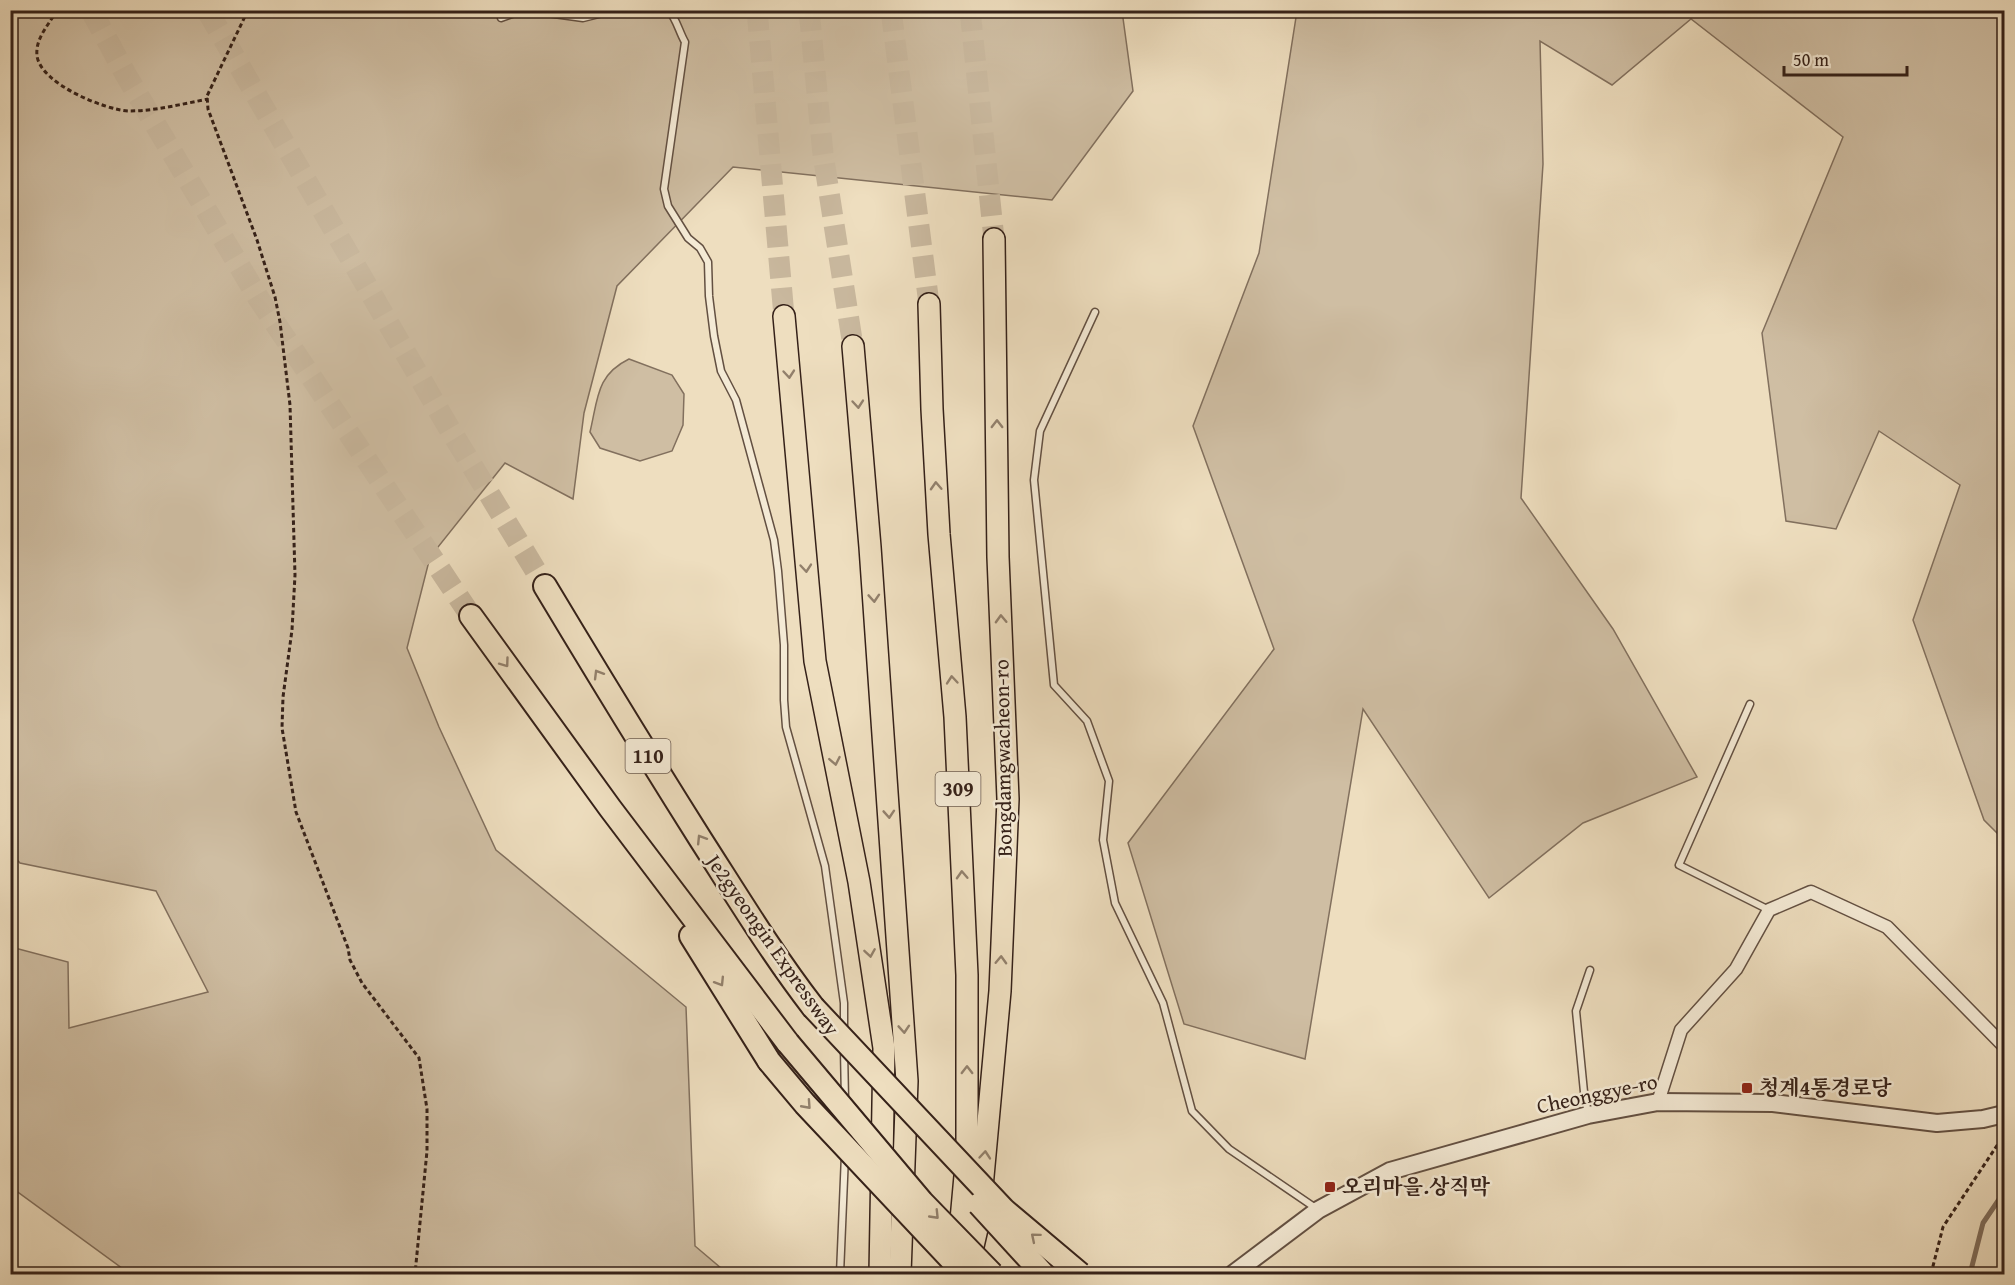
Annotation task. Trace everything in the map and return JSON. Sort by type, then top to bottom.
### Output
[{"type":"highway","name":"Bongdamgwacheon-ro","points":[[966,1275],[979,1220],[1000,991],[1008,799],[998,557],[994,238]]},
{"type":"highway","name":"Bongdamgwacheon-ro","points":[[929,304],[932,420],[939,534],[955,717],[967,975],[967,1154],[956,1275]]},
{"type":"highway","points":[[784,316],[815,661],[859,882],[884,1048],[880,1275]]},
{"type":"highway","points":[[853,346],[872,571],[907,1081],[900,1275]]},
{"type":"highway","name":"Je2gyeongin Expressway","points":[[545,586],[634,734],[754,924],[790,976],[864,1074],[1043,1275]]},
{"type":"highway","name":"Je2gyeongin Expressway","points":[[471,616],[610,808],[788,1043],[922,1202],[992,1275]]},
{"type":"highway","points":[[610,808],[769,1060],[805,1104],[966,1275]]},
{"type":"highway","points":[[813,1007],[1004,1210],[1080,1275]]},
{"type":"street","points":[[1658,1102],[1681,1030],[1736,969],[1769,910],[1811,892],[1887,927],[2004,1046]]},
{"type":"street","name":"Cheonggye-ro","points":[[1233,1275],[1318,1210],[1390,1170],[1588,1115],[1658,1102],[1773,1103],[1937,1123],[1983,1119],[2004,1114]]},
{"type":"lane","points":[[501,18],[524,10],[583,18],[615,10]]},
{"type":"lane","points":[[668,10],[673,15],[685,42],[664,189],[668,206],[688,238],[700,248],[708,262],[709,296],[721,371],[736,400],[774,540],[784,645],[786,727],[825,866],[843,993],[845,1117]]},
{"type":"lane","points":[[1095,312],[1040,431],[1034,480],[1054,685],[1086,721],[1109,781],[1103,840],[1115,903],[1163,1003],[1192,1111],[1229,1149],[1318,1210]]},
{"type":"lane","points":[[1750,705],[1679,865],[1769,910]]},
{"type":"lane","points":[[1588,1115],[1576,1011],[1590,970]]},
{"type":"lane","points":[[840,1275],[845,1140]]},
{"type":"lane","points":[[10,1262],[15,1275]]},
{"type":"path","points":[[57,10],[41,34],[37,59],[48,74],[72,92],[92,102],[129,111],[208,99]]},
{"type":"path","points":[[248,10],[207,96],[208,109],[257,240],[275,297],[280,322],[290,405],[295,575],[292,630],[282,717],[292,795],[312,858],[344,938],[350,960],[362,984],[419,1058],[427,1109],[427,1151],[415,1275]]},
{"type":"path","points":[[1931,1275],[1943,1227],[2004,1135]]},
{"type":"shaded area","points":[[11,11],[1122,11],[1133,91],[1052,200],[733,167],[617,286],[584,413],[573,499],[505,463],[430,557],[407,648],[439,727],[496,850],[686,1007],[695,1246],[728,1274],[130,1274],[11,1187],[11,947],[68,962],[69,1028],[208,992],[156,891],[20,863],[11,853]]},
{"type":"shaded area","points":[[1297,11],[2004,11],[2004,840],[1984,820],[1913,620],[1960,485],[1879,431],[1836,529],[1786,521],[1762,333],[1843,137],[1691,19],[1612,85],[1540,41],[1543,164],[1521,498],[1613,629],[1697,777],[1583,823],[1489,898],[1363,709],[1305,1059],[1184,1024],[1128,843],[1274,649],[1193,426],[1259,253]]},
{"type":"shaded area","points":[[629,359],[672,375],[684,394],[683,425],[672,451],[640,461],[600,448],[590,432],[597,399],[604,380],[618,365]]},
{"type":"waterway","points":[[1970,1274],[1983,1223],[2004,1192]]},
{"type":"tunnel","points":[[91,10],[126,75],[259,299],[471,616]]},
{"type":"tunnel","points":[[207,10],[446,423],[545,586]]},
{"type":"tunnel","points":[[757,10],[784,316]]},
{"type":"tunnel","points":[[809,10],[823,154],[853,346]]},
{"type":"tunnel","points":[[891,10],[929,304]]},
{"type":"tunnel","points":[[970,10],[994,239]]},
{"type":"place","name":"청계4통경로당","points":[[1747,1088]]},
{"type":"place","name":"오리마을.상직막","points":[[1330,1187]]}]
